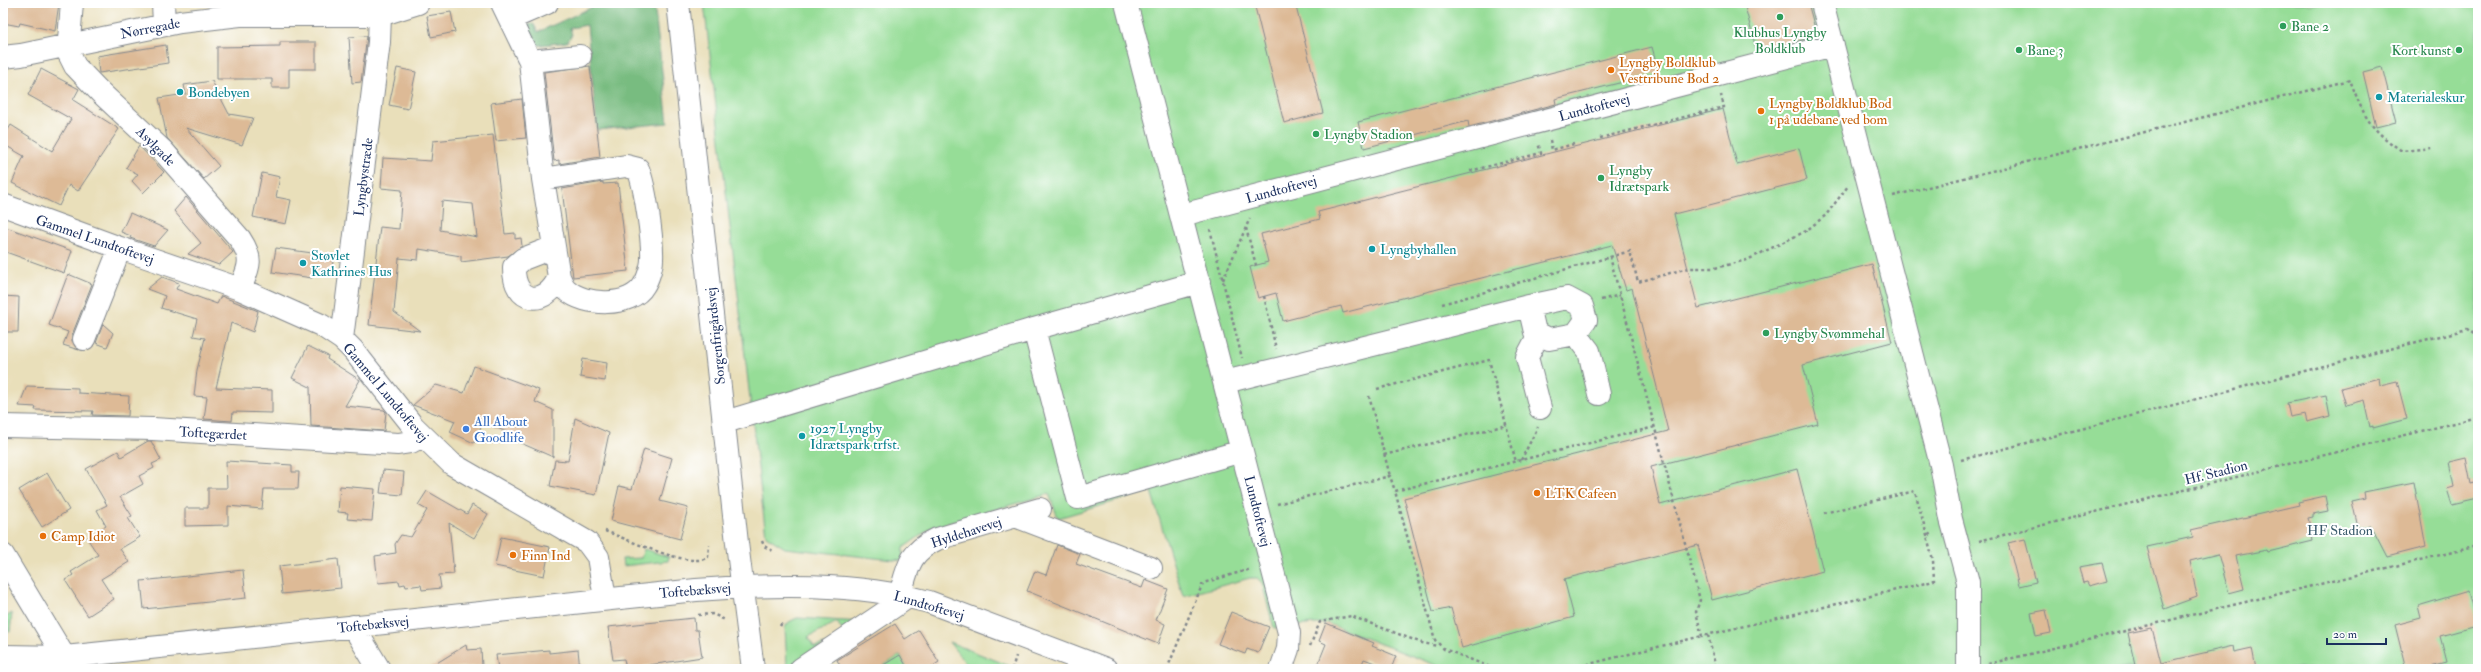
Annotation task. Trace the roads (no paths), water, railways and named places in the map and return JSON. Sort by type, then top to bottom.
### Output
[{"type":"street","name":"Asylgade","points":[[72,3],[68,45],[70,58],[80,72],[163,151],[240,239],[249,256],[250,262],[240,289]]},
{"type":"street","name":"Nørregade","points":[[3,57],[68,45],[164,14],[224,16],[252,9],[391,9],[418,3]]},
{"type":"street","points":[[543,179],[626,166],[638,169],[643,181],[652,259],[644,285],[634,296],[606,302],[582,298],[566,290],[559,277],[543,179],[530,62],[506,11],[547,3]]},
{"type":"street","name":"Sorgenfrigårdsvej","points":[[678,3],[742,586],[754,669]]},
{"type":"street","points":[[1126,3],[1182,215]]},
{"type":"street","points":[[1822,3],[1941,465],[1951,519],[1968,582],[1968,669]]},
{"type":"street","name":"Lyngbystræde","points":[[342,339],[379,42],[391,9]]},
{"type":"street","name":"Lundtoftevej","points":[[1281,669],[1288,649],[1289,633],[1182,215],[1833,45]]},
{"type":"street","points":[[530,62],[580,56]]},
{"type":"street","name":"Gammel Lundtoftevej","points":[[3,205],[120,248],[240,289],[312,320],[342,339],[422,436],[452,464],[578,536],[594,549],[598,558],[605,598]]},
{"type":"street","points":[[554,247],[523,259],[514,267],[514,276],[516,287],[522,295],[532,298],[548,292],[554,287],[559,277]]},
{"type":"street","points":[[84,339],[120,248]]},
{"type":"street","points":[[725,422],[1034,329],[1199,282]]},
{"type":"street","points":[[1225,382],[1252,366],[1529,306],[1567,298],[1582,306],[1586,320],[1576,334],[1549,339],[1535,332],[1529,306]]},
{"type":"street","points":[[1034,329],[1078,498],[1242,451]]},
{"type":"street","points":[[1539,334],[1527,357],[1540,408]]},
{"type":"street","points":[[1576,334],[1588,351],[1599,394]]},
{"type":"street","name":"Toftegærdet","points":[[3,426],[153,429],[398,444],[412,442],[422,436]]},
{"type":"street","name":"Hyldehavevej","points":[[904,596],[910,561],[922,547],[937,539],[1040,509]]},
{"type":"street","points":[[1015,516],[1150,568]]},
{"type":"street","points":[[3,555],[53,634],[68,663]]},
{"type":"street","name":"Lundtoftevej","points":[[742,586],[834,587],[904,596],[939,606],[1106,669]]},
{"type":"street","name":"Toftebæksvej","points":[[3,656],[68,663],[353,626],[605,598],[742,586]]},
{"type":"street","points":[[801,669],[904,596]]},
{"type":"street","points":[[353,626],[379,669]]},
{"type":"place","name":"Klubhus Lyngby Boldklub","points":[[1780,17]]},
{"type":"place","name":"Bane 2","points":[[2283,26]]},
{"type":"place","name":"Bane 3","points":[[2019,50]]},
{"type":"place","name":"Kort kunst","points":[[2459,50]]},
{"type":"place","name":"Lyngby Boldklub Vesttribune Bod 2","points":[[1611,70]]},
{"type":"place","name":"Bondebyen","points":[[180,92]]},
{"type":"place","name":"Materialeskur","points":[[2379,97]]},
{"type":"place","name":"Lyngby Boldklub Bod 1 på udebane ved bom","points":[[1761,111]]},
{"type":"place","name":"Lyngby Stadion","points":[[1316,134]]},
{"type":"place","name":"Lyngby Idrætspark","points":[[1601,178]]},
{"type":"place","name":"Lyngbyhallen","points":[[1372,249]]},
{"type":"place","name":"Støvlet Kathrines Hus","points":[[303,263]]},
{"type":"place","name":"Lyngby Svømmehal","points":[[1766,333]]},
{"type":"place","name":"All About Goodlife","points":[[466,429]]},
{"type":"place","name":"1927 Lyngby Idrætspark trfst.","points":[[802,436]]},
{"type":"place","name":"LTK Cafeen","points":[[1537,493]]},
{"type":"place","name":"Camp Idiot","points":[[43,536]]},
{"type":"place","name":"Finn Ind","points":[[513,555]]},
{"type":"park label","name":"HF Stadion","points":[[2340,530]]}]
